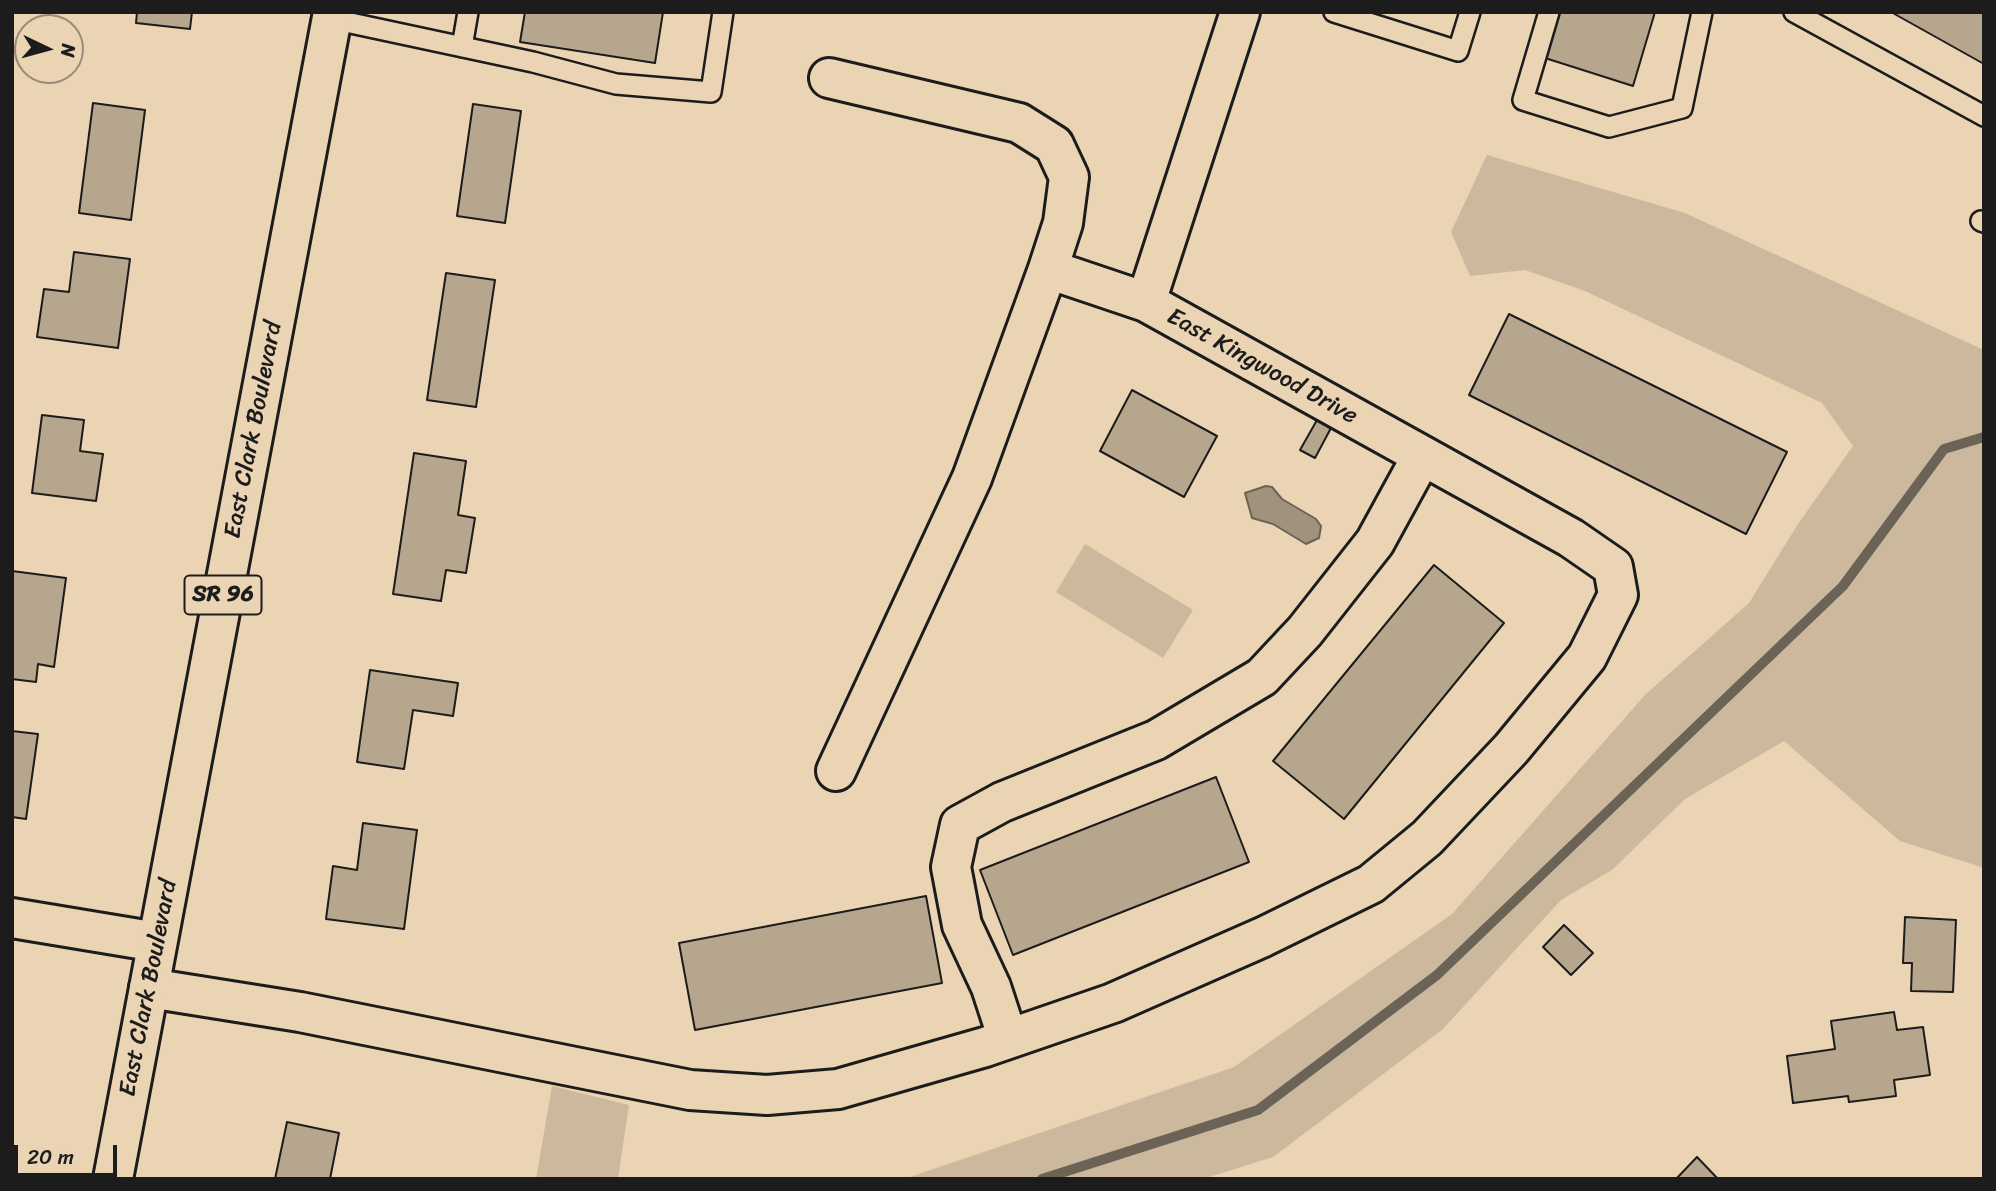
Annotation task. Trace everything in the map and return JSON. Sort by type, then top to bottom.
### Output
[{"type":"street","name":"East Kingwood Drive","points":[[149,988],[300,1012],[690,1090],[767,1095],[838,1089],[1008,1039],[1114,1003],[1263,937],[1371,884],[1426,838],[1511,749],[1587,657],[1604,628],[1618,595],[1613,567],[1571,538],[1146,302],[1240,12]]},
{"type":"street","name":"East Clark Boulevard","points":[[113,1179],[332,16]]},
{"type":"street","points":[[829,78],[1019,123],[1054,145],[1069,177],[1063,223],[972,478],[836,771]]},
{"type":"street","points":[[1048,269],[1146,302]]},
{"type":"street","points":[[1008,1039],[991,987],[962,925],[951,867],[960,825],[1002,802],[1156,740],[1262,677],[1306,631],[1375,542],[1422,456]]},
{"type":"street","points":[[12,918],[157,942]]},
{"type":"lane","points":[[462,47],[468,12]]},
{"type":"lane","points":[[332,16],[616,85],[711,92],[723,12]]},
{"type":"lane","points":[[1334,12],[1458,51],[1470,12]]},
{"type":"lane","points":[[1549,12],[1523,100],[1609,127],[1682,108],[1702,12]]},
{"type":"lane","points":[[1794,12],[1984,116]]},
{"type":"shaded area","points":[[1487,155],[1685,213],[1984,350],[1984,868],[1900,841],[1784,741],[1685,799],[1612,870],[1561,900],[1443,1029],[1273,1157],[1203,1179],[904,1179],[1234,1067],[1452,914],[1645,695],[1749,603],[1798,524],[1853,446],[1822,403],[1585,291],[1525,270],[1470,276],[1451,232]]},
{"type":"shaded area","points":[[1266,486],[1272,487],[1282,499],[1316,519],[1321,526],[1319,538],[1306,544],[1273,524],[1252,518],[1245,493]]},
{"type":"shaded area","points":[[1085,544],[1193,610],[1163,658],[1056,592]]},
{"type":"shaded area","points":[[552,1086],[629,1105],[618,1179],[536,1179]]},
{"type":"building","points":[[137,12],[192,12],[190,29],[136,23]]},
{"type":"building","points":[[525,12],[663,12],[655,63],[520,42]]},
{"type":"building","points":[[1559,12],[1655,12],[1633,86],[1545,58]]},
{"type":"building","points":[[1891,12],[1984,12],[1984,64]]},
{"type":"building","points":[[93,103],[145,110],[131,220],[79,213]]},
{"type":"building","points":[[473,104],[521,111],[505,223],[457,216]]},
{"type":"building","points":[[74,252],[130,259],[118,348],[37,337],[44,289],[69,292]]},
{"type":"building","points":[[446,273],[495,280],[476,407],[427,400]]},
{"type":"building","points":[[1509,314],[1787,452],[1746,534],[1469,395]]},
{"type":"building","points":[[1132,390],[1217,436],[1184,497],[1100,451]]},
{"type":"building","points":[[42,415],[84,420],[80,451],[103,454],[96,501],[32,493]]},
{"type":"building","points":[[1317,420],[1331,428],[1315,458],[1300,450]]},
{"type":"building","points":[[414,453],[466,461],[458,515],[475,518],[466,573],[446,570],[441,601],[393,594]]},
{"type":"building","points":[[1434,565],[1504,623],[1344,819],[1273,761]]},
{"type":"building","points":[[12,571],[66,578],[54,667],[38,664],[36,682],[12,679]]},
{"type":"building","points":[[370,670],[458,683],[453,716],[413,710],[404,769],[357,762]]},
{"type":"building","points":[[12,731],[38,734],[26,819],[12,817]]},
{"type":"building","points":[[1216,777],[1249,862],[1013,955],[980,870]]},
{"type":"building","points":[[363,823],[417,830],[404,929],[326,919],[333,866],[357,870]]},
{"type":"building","points":[[926,896],[942,983],[695,1030],[679,943]]},
{"type":"building","points":[[1905,917],[1956,920],[1953,992],[1911,991],[1912,963],[1903,963]]},
{"type":"building","points":[[1564,925],[1593,953],[1571,975],[1543,947]]},
{"type":"building","points":[[1894,1012],[1897,1030],[1923,1027],[1930,1075],[1894,1080],[1896,1096],[1849,1102],[1848,1096],[1793,1103],[1787,1056],[1835,1049],[1831,1021]]},
{"type":"building","points":[[287,1122],[339,1133],[330,1179],[275,1179]]},
{"type":"building","points":[[1697,1157],[1718,1179],[1676,1179]]},
{"type":"waterway","points":[[1042,1179],[1258,1110],[1437,975],[1843,586],[1944,449],[1984,437]]}]
